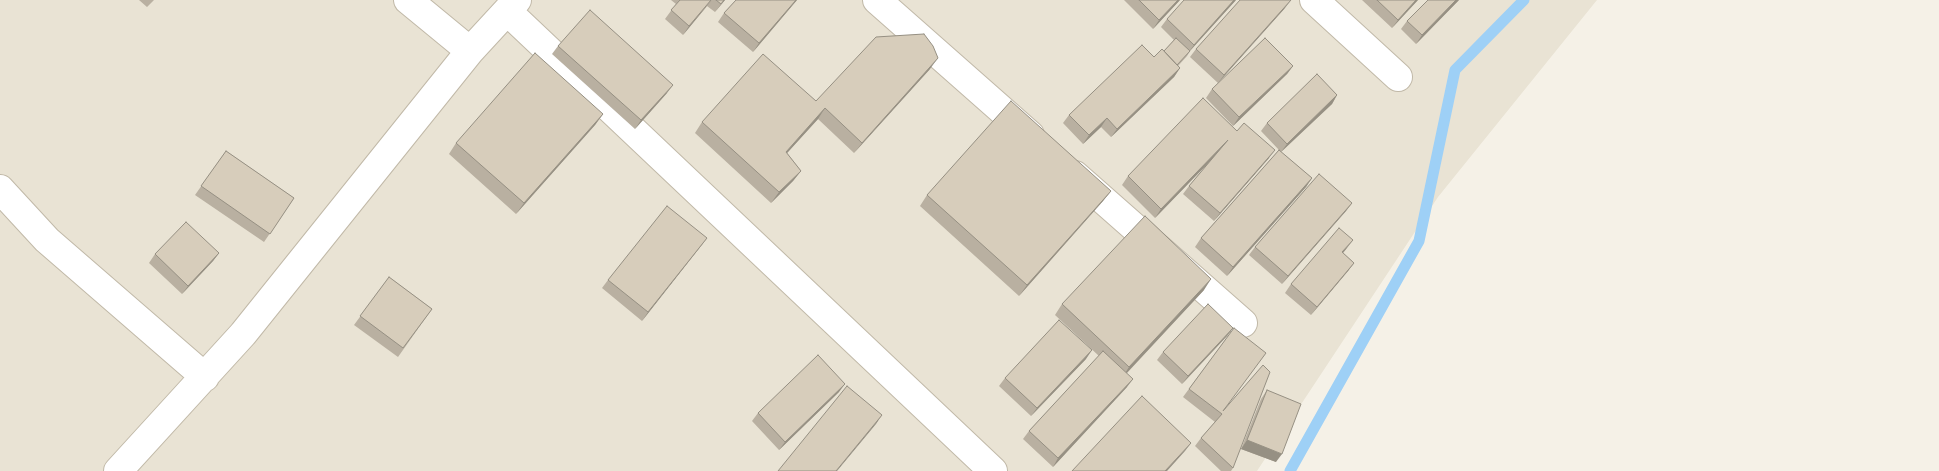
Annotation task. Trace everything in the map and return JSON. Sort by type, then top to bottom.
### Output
[{"type":"street","points":[[408,0],[470,50]]},
{"type":"street","points":[[877,0],[1243,323]]},
{"type":"street","points":[[1314,0],[1398,77]]},
{"type":"street","points":[[118,471],[243,334],[470,50],[512,5],[993,471]]},
{"type":"street","points":[[0,189],[47,240],[205,377]]},
{"type":"shaded area","points":[[0,0],[1597,0],[1438,197],[1257,471],[0,471]]},
{"type":"building","points":[[680,0],[711,0],[689,26],[671,10]]},
{"type":"building","points":[[716,0],[724,0],[721,4]]},
{"type":"building","points":[[736,0],[796,0],[759,43],[724,13]]},
{"type":"building","points":[[1139,0],[1178,0],[1159,20]]},
{"type":"building","points":[[1184,0],[1234,0],[1194,45],[1167,19]]},
{"type":"building","points":[[1240,0],[1291,0],[1224,75],[1196,49]]},
{"type":"building","points":[[1377,0],[1416,0],[1398,20]]},
{"type":"building","points":[[1428,0],[1456,0],[1422,35],[1407,21]]},
{"type":"building","points":[[590,10],[673,85],[641,120],[558,46]]},
{"type":"building","points":[[924,34],[933,46],[938,58],[862,143],[825,108],[786,152],[801,171],[779,192],[702,122],[763,54],[816,101],[876,37]]},
{"type":"building","points":[[1176,38],[1190,51],[1177,65],[1164,51]]},
{"type":"building","points":[[1265,38],[1293,66],[1239,117],[1212,89]]},
{"type":"building","points":[[1142,45],[1154,57],[1162,49],[1180,68],[1117,129],[1107,118],[1089,135],[1069,115]]},
{"type":"building","points":[[535,53],[603,114],[524,203],[456,143]]},
{"type":"building","points":[[1317,74],[1337,95],[1287,144],[1267,123]]},
{"type":"building","points":[[1203,98],[1237,131],[1244,123],[1275,150],[1220,213],[1189,186],[1228,140],[1161,209],[1128,176]]},
{"type":"building","points":[[1011,101],[1111,191],[1027,285],[927,195]]},
{"type":"building","points":[[1279,150],[1312,178],[1233,267],[1201,238]]},
{"type":"building","points":[[226,151],[294,198],[270,234],[201,186]]},
{"type":"building","points":[[1319,174],[1352,203],[1288,276],[1255,247]]},
{"type":"building","points":[[667,206],[707,238],[648,312],[608,280]]},
{"type":"building","points":[[1145,216],[1211,279],[1129,367],[1062,304]]},
{"type":"building","points":[[186,222],[219,253],[188,286],[155,254]]},
{"type":"building","points":[[1339,228],[1353,240],[1342,252],[1354,263],[1317,307],[1291,284]]},
{"type":"building","points":[[389,277],[432,309],[403,348],[360,316]]},
{"type":"building","points":[[1208,304],[1233,328],[1188,376],[1163,352]]},
{"type":"building","points":[[1059,320],[1092,350],[1037,408],[1005,378]]},
{"type":"building","points":[[1234,328],[1266,353],[1223,411],[1263,365],[1270,372],[1233,468],[1201,438],[1222,414],[1189,389]]},
{"type":"building","points":[[1103,351],[1133,379],[1058,458],[1029,431]]},
{"type":"building","points":[[818,355],[845,384],[785,442],[758,413]]},
{"type":"building","points":[[847,386],[882,415],[836,471],[778,471]]},
{"type":"building","points":[[1267,390],[1301,404],[1282,454],[1247,440]]},
{"type":"building","points":[[1142,396],[1191,443],[1165,471],[1072,471]]},
{"type":"waterway","points":[[1290,471],[1419,241],[1455,70],[1524,0]]}]
